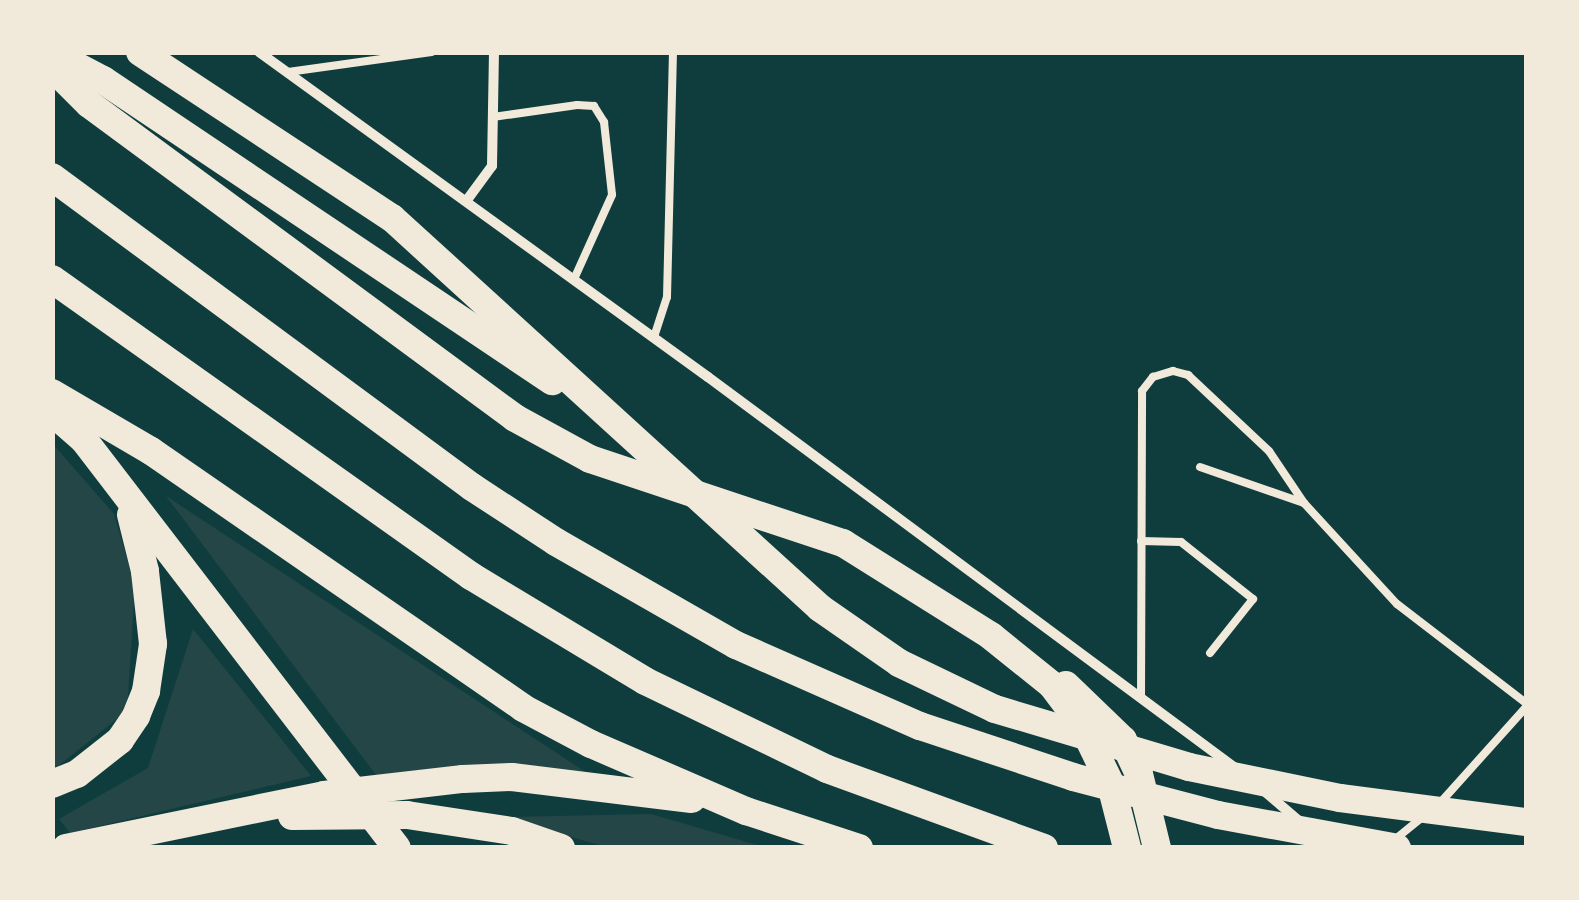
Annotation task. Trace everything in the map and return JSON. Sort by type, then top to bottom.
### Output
[{"type":"highway","points":[[140,52],[392,218],[607,418],[820,608],[899,664],[962,696],[1046,726],[1267,785],[1526,822]]},
{"type":"highway","points":[[52,53],[103,80],[607,418]]},
{"type":"highway","points":[[52,67],[89,104],[515,418],[590,459],[844,543],[912,582],[1086,700],[1123,740],[1139,774],[1157,848]]},
{"type":"highway","points":[[52,177],[388,428],[556,542],[645,596],[830,690],[920,726],[1073,777],[1218,815],[1397,848]]},
{"type":"highway","points":[[52,279],[471,576],[644,681],[827,770],[1044,848]]},
{"type":"highway","points":[[52,393],[151,450],[523,708],[592,744],[746,811],[859,848]]},
{"type":"highway","points":[[52,412],[84,440],[128,504],[397,848]]},
{"type":"highway","points":[[52,784],[76,774],[120,740],[146,692],[153,644],[144,571],[128,504]]},
{"type":"highway","points":[[1030,665],[1069,706],[1094,747],[1122,816],[1128,848]]},
{"type":"highway","points":[[66,845],[331,804],[383,786],[512,777],[610,786],[746,811]]},
{"type":"highway","points":[[331,804],[512,831],[561,848]]},
{"type":"street","points":[[259,52],[467,200],[1141,696],[1330,848]]},
{"type":"street","points":[[467,200],[492,166],[494,52]]},
{"type":"street","points":[[1282,807],[1306,848]]},
{"type":"lane","points":[[286,72],[432,52]]},
{"type":"lane","points":[[654,337],[667,298],[673,52]]},
{"type":"lane","points":[[493,117],[578,105],[594,106],[604,122],[612,195],[574,279]]},
{"type":"lane","points":[[1141,696],[1142,392],[1153,377],[1173,371],[1188,375],[1269,451],[1304,503],[1396,604],[1526,705],[1441,802],[1386,848]]},
{"type":"lane","points":[[1200,467],[1304,503]]},
{"type":"lane","points":[[1141,541],[1181,542],[1252,599],[1210,653]]},
{"type":"shaded area","points":[[52,443],[114,514],[135,587],[127,711],[53,770]]},
{"type":"shaded area","points":[[166,496],[587,773],[376,775]]},
{"type":"shaded area","points":[[193,629],[311,776],[70,833],[59,819],[148,768]]},
{"type":"shaded area","points":[[651,814],[764,847],[606,847],[502,817]]}]
